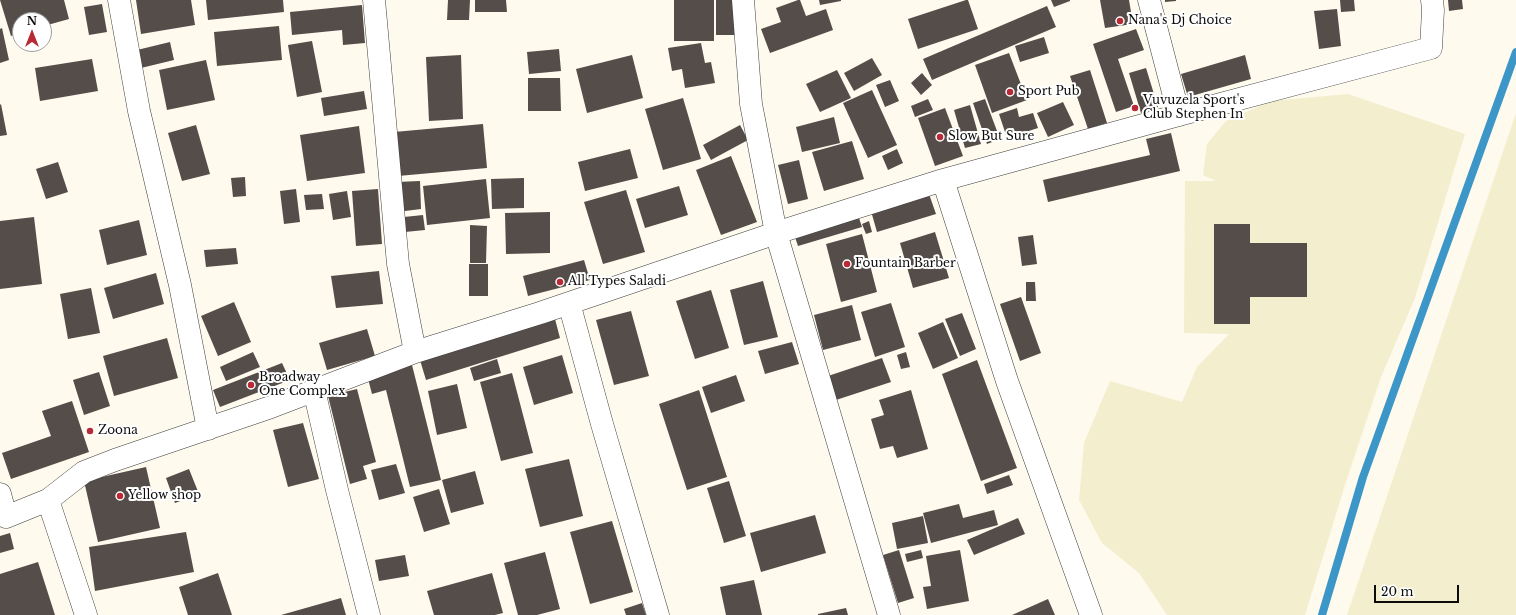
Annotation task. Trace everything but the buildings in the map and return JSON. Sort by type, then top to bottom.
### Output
[{"type":"street","points":[[119,0],[139,111],[180,285],[208,429]]},
{"type":"street","points":[[374,0],[398,264],[415,352]]},
{"type":"street","points":[[743,0],[751,104],[776,234],[889,615]]},
{"type":"street","points":[[1149,0],[1179,115]]},
{"type":"street","points":[[0,494],[3,518],[48,500],[84,472],[114,460],[208,429],[415,352],[943,180],[1431,48],[1433,10],[1432,0]]},
{"type":"street","points":[[943,180],[1007,381],[1091,615]]},
{"type":"street","points":[[569,303],[602,424],[658,615]]},
{"type":"street","points":[[314,390],[337,490],[369,615]]},
{"type":"street","points":[[48,500],[86,615]]},
{"type":"shaded area","points":[[1348,94],[1465,134],[1415,298],[1381,377],[1345,485],[1305,615],[1167,615],[1139,573],[1102,543],[1079,500],[1084,443],[1110,381],[1182,402],[1197,367],[1229,334],[1184,333],[1185,181],[1216,181],[1203,175],[1207,144],[1226,121],[1271,101]]},
{"type":"shaded area","points":[[1516,113],[1516,615],[1347,615]]},
{"type":"waterway","points":[[1322,615],[1363,477],[1516,52]]},
{"type":"place","name":"Nana's Dj Choice","points":[[1120,21]]},
{"type":"place","name":"Sport Pub","points":[[1010,92]]},
{"type":"place","name":"Vuvuzela Sport's Club Stephen In","points":[[1135,108]]},
{"type":"place","name":"Slow But Sure","points":[[940,137]]},
{"type":"place","name":"Fountain Barber","points":[[847,264]]},
{"type":"place","name":"All Types Saladi","points":[[560,282]]},
{"type":"place","name":"Broadway One Complex","points":[[251,385]]},
{"type":"place","name":"Zoona","points":[[90,431]]},
{"type":"place","name":"Yellow shop","points":[[120,496]]}]
